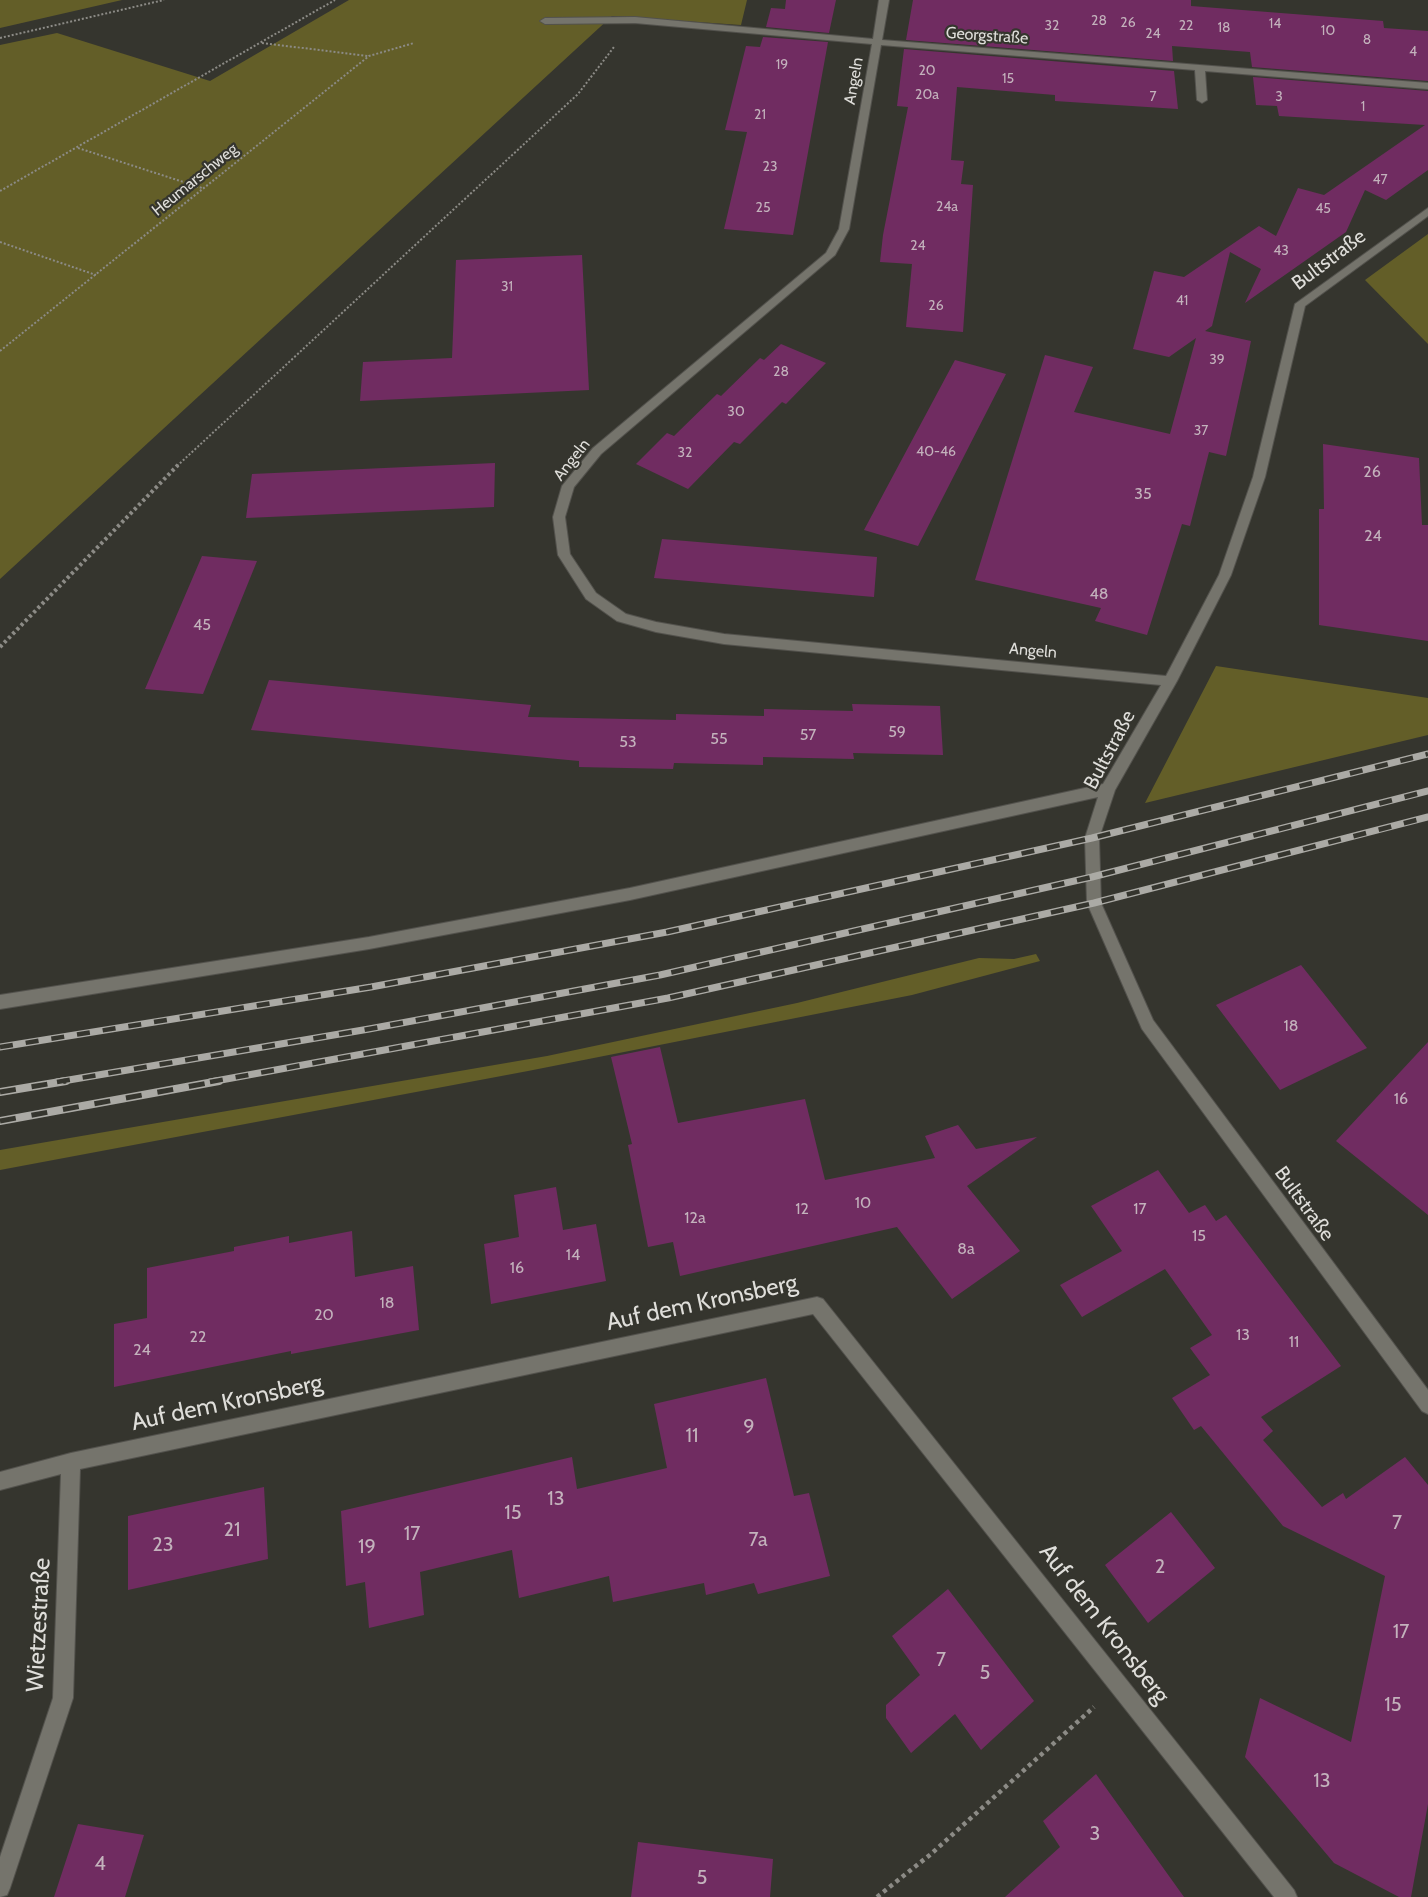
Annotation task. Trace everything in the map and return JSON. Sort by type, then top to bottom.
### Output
[{"type":"street","name":"Angeln","points":[[884,0],[844,229],[830,255],[597,451],[568,486],[559,517],[564,555],[591,596],[622,618],[656,627],[724,639],[1170,681]]},
{"type":"street","name":"Georgstraße","points":[[545,21],[635,20],[1428,86]]},
{"type":"street","points":[[1200,68],[1202,100]]},
{"type":"street","name":"Bultstraße","points":[[1428,211],[1300,304],[1255,488],[1225,575],[1170,681],[1108,789],[1092,838],[1094,903],[1147,1024],[1428,1405]]},
{"type":"street","points":[[0,1002],[369,943],[630,894],[1108,789]]},
{"type":"street","name":"Auf dem Kronsberg","points":[[0,1481],[71,1462],[817,1305],[1287,1897]]},
{"type":"street","name":"Wietzestraße","points":[[0,1888],[63,1698],[71,1462]]},
{"type":"path","points":[[0,38],[164,0]]},
{"type":"path","points":[[0,191],[335,0]]},
{"type":"path","points":[[0,647],[181,462],[578,94],[635,20]]},
{"type":"path","points":[[262,43],[369,56]]},
{"type":"path","name":"Heumarschweg","points":[[0,351],[369,56],[414,43]]},
{"type":"path","points":[[77,148],[202,188]]},
{"type":"path","points":[[0,242],[97,275]]},
{"type":"path","points":[[877,1897],[931,1854],[1119,1684]]},
{"type":"shaded area","points":[[0,0],[122,0],[0,28]]},
{"type":"shaded area","points":[[349,0],[747,0],[741,25],[612,16],[0,579],[0,45],[57,33],[210,81]]},
{"type":"shaded area","points":[[1428,234],[1428,344],[1365,280]]},
{"type":"shaded area","points":[[1216,666],[1428,698],[1428,735],[1145,803]]},
{"type":"shaded area","points":[[1036,954],[1040,961],[912,995],[528,1071],[0,1170],[0,1150],[547,1056],[797,1003],[979,958],[1014,959]]},
{"type":"building","points":[[786,0],[836,0],[829,33],[766,27],[771,8],[785,9]]},
{"type":"building","points":[[913,0],[1191,0],[1191,6],[1383,21],[1384,28],[1428,31],[1428,81],[1252,67],[1250,52],[1172,46],[1173,61],[906,40]]},
{"type":"building","points":[[763,37],[828,42],[793,235],[724,229],[747,132],[725,130],[746,46],[760,47]]},
{"type":"building","points":[[904,49],[1174,71],[1178,109],[1055,101],[1055,95],[957,87],[951,160],[964,161],[961,184],[973,185],[963,332],[906,327],[912,264],[880,262],[883,235],[908,107],[897,106]]},
{"type":"building","points":[[1253,77],[1428,91],[1428,170],[1386,200],[1365,190],[1346,232],[1245,303],[1261,269],[1230,252],[1212,326],[1205,331],[1251,341],[1245,370],[1226,456],[1209,452],[1190,526],[1182,524],[1147,635],[1095,621],[1101,608],[975,580],[1045,355],[1093,367],[1074,412],[1170,434],[1196,338],[1169,357],[1133,349],[1154,271],[1184,277],[1259,226],[1276,236],[1298,188],[1324,195],[1425,125],[1279,116],[1277,106],[1256,105]]},
{"type":"building","points":[[582,255],[589,390],[360,401],[363,362],[452,358],[456,260]]},
{"type":"building","points":[[781,344],[826,363],[786,404],[782,402],[740,444],[734,442],[688,489],[636,464],[667,433],[674,436],[717,394],[721,396],[760,358],[764,360]]},
{"type":"building","points":[[955,360],[1006,374],[918,546],[864,530]]},
{"type":"building","points":[[1323,444],[1419,458],[1422,525],[1428,525],[1428,641],[1319,625],[1319,509],[1324,509]]},
{"type":"building","points":[[495,463],[494,507],[246,518],[252,474]]},
{"type":"building","points":[[662,539],[877,557],[874,597],[654,578]]},
{"type":"building","points":[[202,556],[257,561],[203,694],[145,689]]},
{"type":"building","points":[[269,680],[531,705],[528,717],[676,720],[676,714],[764,716],[764,709],[853,711],[852,704],[940,706],[943,755],[853,753],[854,759],[763,757],[763,765],[674,763],[673,769],[579,767],[579,761],[251,730]]},
{"type":"building","points":[[1301,965],[1367,1048],[1280,1090],[1216,1005]]},
{"type":"building","points":[[1428,1042],[1428,1215],[1336,1141]]},
{"type":"building","points":[[660,1047],[678,1123],[805,1099],[825,1180],[935,1158],[925,1136],[958,1125],[976,1149],[1037,1137],[967,1186],[1020,1251],[952,1299],[897,1227],[680,1276],[673,1242],[648,1247],[628,1145],[632,1144],[611,1057]]},
{"type":"building","points":[[1158,1170],[1189,1213],[1205,1205],[1216,1221],[1226,1215],[1341,1366],[1261,1417],[1273,1431],[1263,1440],[1322,1507],[1343,1493],[1346,1499],[1405,1457],[1428,1485],[1428,1804],[1411,1897],[1399,1897],[1334,1863],[1245,1757],[1260,1698],[1351,1742],[1385,1576],[1283,1526],[1201,1426],[1194,1430],[1172,1398],[1210,1375],[1190,1348],[1212,1335],[1165,1269],[1082,1317],[1060,1285],[1122,1251],[1091,1206]]},
{"type":"building","points":[[556,1187],[563,1230],[596,1224],[606,1281],[491,1304],[484,1244],[519,1237],[514,1195]]},
{"type":"building","points":[[352,1231],[355,1277],[413,1266],[419,1330],[291,1354],[291,1351],[114,1387],[114,1324],[147,1318],[147,1268],[234,1251],[234,1247],[289,1236],[289,1243]]},
{"type":"building","points":[[766,1378],[794,1496],[809,1493],[830,1576],[758,1594],[754,1583],[706,1595],[704,1583],[613,1602],[609,1576],[519,1598],[512,1550],[420,1572],[424,1615],[369,1628],[365,1582],[346,1586],[341,1511],[572,1457],[577,1489],[667,1468],[654,1404]]},
{"type":"building","points":[[264,1487],[268,1559],[128,1590],[128,1516]]},
{"type":"building","points":[[1171,1512],[1215,1568],[1148,1623],[1105,1565]]},
{"type":"building","points":[[948,1589],[1034,1701],[981,1750],[955,1714],[911,1753],[886,1718],[886,1705],[920,1675],[892,1636]]},
{"type":"building","points":[[1096,1774],[1184,1897],[1005,1897],[1060,1847],[1043,1821]]},
{"type":"building","points":[[78,1824],[144,1835],[125,1897],[54,1897]]},
{"type":"building","points":[[638,1842],[773,1859],[770,1897],[631,1897]]},
{"type":"railway","points":[[0,1047],[371,987],[667,932],[1092,838],[1428,754]]},
{"type":"railway","points":[[57,1082],[369,1029],[660,975],[1092,877],[1428,791]]},
{"type":"railway","points":[[210,1082],[668,998],[1094,903],[1428,817]]},
{"type":"railway","points":[[0,1092],[66,1081]]},
{"type":"railway","points":[[0,1121],[219,1081]]}]
